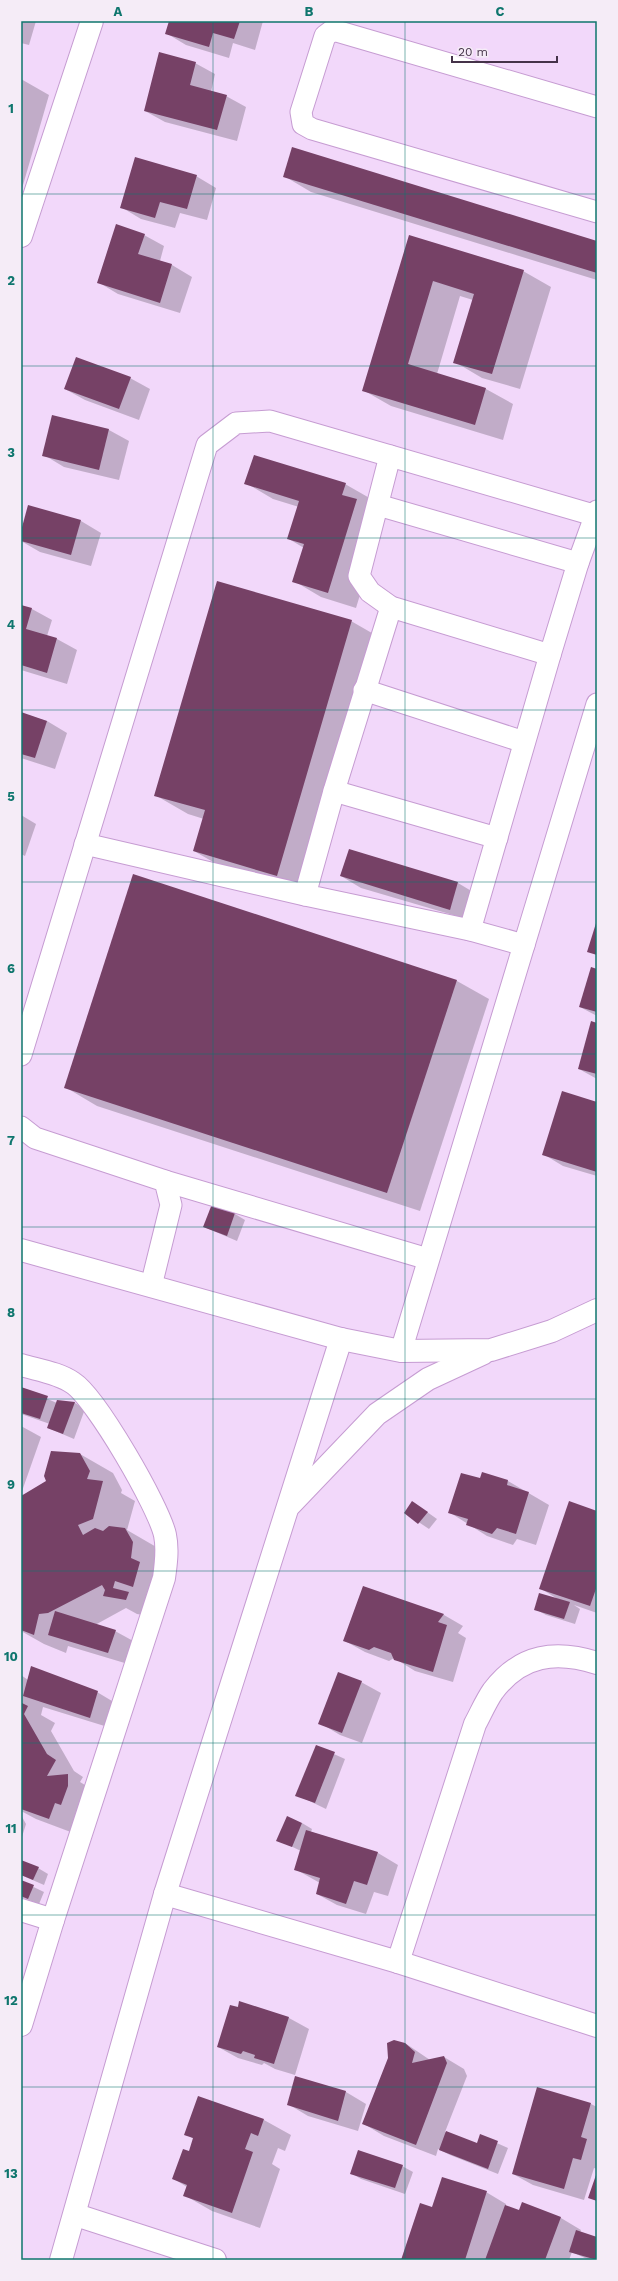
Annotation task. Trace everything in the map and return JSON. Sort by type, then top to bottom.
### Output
[{"type":"street","points":[[21,236],[92,21]]},
{"type":"street","points":[[21,1250],[341,1339],[402,1351],[490,1350]]},
{"type":"street","points":[[288,1507],[377,1414],[428,1379],[490,1350],[552,1331],[597,1310]]},
{"type":"street","points":[[62,2260],[76,2215],[165,1894],[341,1339]]},
{"type":"street","points":[[21,1365],[73,1382],[90,1399],[105,1420],[160,1518],[165,1536],[167,1555],[164,1578],[53,1920],[29,1968],[21,2025]]},
{"type":"street","points":[[398,1962],[475,1724],[493,1691],[519,1666],[547,1655],[575,1656],[597,1663]]},
{"type":"street","points":[[165,1894],[398,1962],[597,2026]]},
{"type":"street","points":[[21,1910],[53,1920]]},
{"type":"street","points":[[76,2215],[215,2260]]},
{"type":"lane","points":[[597,107],[333,30],[326,36],[301,112],[303,124],[312,129],[597,212]]},
{"type":"lane","points":[[21,1055],[207,445],[236,422],[270,421],[596,514],[578,563],[550,655],[470,930]]},
{"type":"lane","points":[[390,456],[359,576],[370,592],[391,606],[550,655]]},
{"type":"lane","points":[[378,505],[578,563]]},
{"type":"lane","points":[[305,895],[364,690],[391,606]]},
{"type":"lane","points":[[364,690],[524,742]]},
{"type":"lane","points":[[402,1351],[428,1259],[597,704]]},
{"type":"lane","points":[[334,791],[497,838]]},
{"type":"lane","points":[[85,844],[305,895],[470,930],[524,945]]},
{"type":"lane","points":[[21,1127],[35,1138],[165,1181],[428,1259]]},
{"type":"lane","points":[[151,1286],[171,1205],[165,1181]]},
{"type":"building","points":[[169,21],[240,21],[234,39],[213,33],[209,47],[165,34]]},
{"type":"building","points":[[159,52],[196,62],[190,85],[227,95],[217,130],[144,111]]},
{"type":"building","points":[[292,147],[597,241],[597,273],[283,177]]},
{"type":"building","points":[[135,157],[197,175],[187,209],[160,202],[155,218],[120,208]]},
{"type":"building","points":[[116,224],[145,234],[138,254],[172,264],[160,303],[97,283]]},
{"type":"building","points":[[409,235],[524,270],[492,374],[453,363],[474,294],[433,281],[408,364],[486,388],[475,425],[362,391]]},
{"type":"building","points":[[76,357],[131,377],[119,409],[64,389]]},
{"type":"building","points":[[52,415],[109,429],[99,470],[42,456]]},
{"type":"building","points":[[254,455],[346,483],[342,495],[357,499],[328,593],[292,582],[304,544],[287,539],[299,501],[244,484]]},
{"type":"building","points":[[28,505],[81,520],[71,555],[21,541],[21,531]]},
{"type":"building","points":[[217,581],[352,620],[277,876],[193,851],[205,810],[154,796]]},
{"type":"building","points":[[21,605],[32,608],[26,629],[57,638],[47,673],[21,665]]},
{"type":"building","points":[[21,712],[47,721],[35,758],[21,754]]},
{"type":"building","points":[[349,849],[458,882],[450,910],[340,876]]},
{"type":"building","points":[[133,874],[457,980],[387,1193],[64,1088]]},
{"type":"building","points":[[597,920],[597,955],[587,952]]},
{"type":"building","points":[[591,967],[597,969],[597,1012],[579,1007]]},
{"type":"building","points":[[591,1021],[597,1023],[597,1074],[578,1069]]},
{"type":"building","points":[[562,1091],[597,1102],[597,1172],[542,1155]]},
{"type":"building","points":[[212,1204],[235,1213],[227,1236],[203,1227]]},
{"type":"building","points":[[21,1387],[48,1396],[40,1419],[21,1413]]},
{"type":"building","points":[[57,1400],[75,1402],[63,1434],[47,1428]]},
{"type":"building","points":[[51,1451],[80,1453],[90,1471],[87,1479],[103,1481],[93,1519],[78,1525],[83,1535],[95,1528],[103,1531],[109,1526],[125,1528],[133,1542],[131,1558],[140,1562],[133,1587],[115,1581],[113,1588],[129,1592],[126,1600],[103,1596],[105,1590],[102,1585],[48,1613],[39,1614],[34,1635],[21,1630],[21,1496],[46,1481],[44,1476]]},
{"type":"building","points":[[482,1472],[508,1480],[507,1485],[529,1492],[516,1534],[497,1528],[492,1534],[466,1525],[468,1519],[448,1513],[461,1473],[480,1478]]},
{"type":"building","points":[[412,1501],[428,1512],[418,1524],[404,1513]]},
{"type":"building","points":[[569,1501],[597,1511],[597,1586],[590,1606],[539,1589]]},
{"type":"building","points":[[363,1586],[444,1614],[438,1622],[447,1625],[433,1672],[394,1660],[391,1653],[374,1647],[369,1650],[343,1641]]},
{"type":"building","points":[[539,1593],[570,1602],[564,1619],[534,1610]]},
{"type":"building","points":[[55,1611],[116,1630],[108,1653],[48,1635]]},
{"type":"building","points":[[31,1666],[98,1691],[90,1718],[23,1696]]},
{"type":"building","points":[[338,1672],[362,1681],[342,1733],[318,1724]]},
{"type":"building","points":[[22,1703],[28,1706],[24,1714],[47,1754],[56,1760],[47,1776],[68,1774],[68,1786],[61,1805],[55,1803],[49,1819],[21,1809]]},
{"type":"building","points":[[316,1745],[335,1752],[315,1803],[295,1796]]},
{"type":"building","points":[[287,1816],[302,1823],[292,1847],[276,1841]]},
{"type":"building","points":[[306,1830],[378,1852],[367,1885],[354,1881],[346,1904],[316,1894],[320,1878],[294,1870]]},
{"type":"building","points":[[21,1860],[39,1867],[33,1880],[21,1875]]},
{"type":"building","points":[[21,1880],[34,1885],[28,1899],[21,1896]]},
{"type":"building","points":[[239,2001],[289,2017],[274,2064],[254,2058],[255,2055],[243,2051],[241,2054],[217,2047],[230,2005],[238,2007]]},
{"type":"building","points":[[394,2040],[405,2043],[415,2052],[412,2063],[444,2056],[447,2063],[416,2145],[362,2124],[388,2058],[387,2043]]},
{"type":"building","points":[[295,2076],[346,2091],[338,2121],[287,2105]]},
{"type":"building","points":[[537,2087],[591,2103],[581,2137],[587,2139],[581,2160],[573,2158],[564,2189],[512,2174]]},
{"type":"building","points":[[198,2096],[264,2119],[258,2136],[251,2133],[245,2149],[253,2152],[232,2213],[183,2196],[187,2185],[172,2179],[183,2149],[189,2151],[193,2138],[184,2135]]},
{"type":"building","points":[[446,2131],[477,2143],[480,2134],[498,2141],[488,2169],[439,2150]]},
{"type":"building","points":[[358,2150],[403,2165],[395,2188],[350,2174]]},
{"type":"building","points":[[596,2175],[597,2176],[597,2201],[588,2198]]},
{"type":"building","points":[[442,2177],[487,2191],[465,2260],[401,2260],[420,2203],[432,2207]]},
{"type":"building","points":[[522,2202],[561,2217],[545,2260],[485,2260],[505,2205],[519,2210]]},
{"type":"building","points":[[576,2230],[597,2237],[597,2260],[569,2252]]}]
